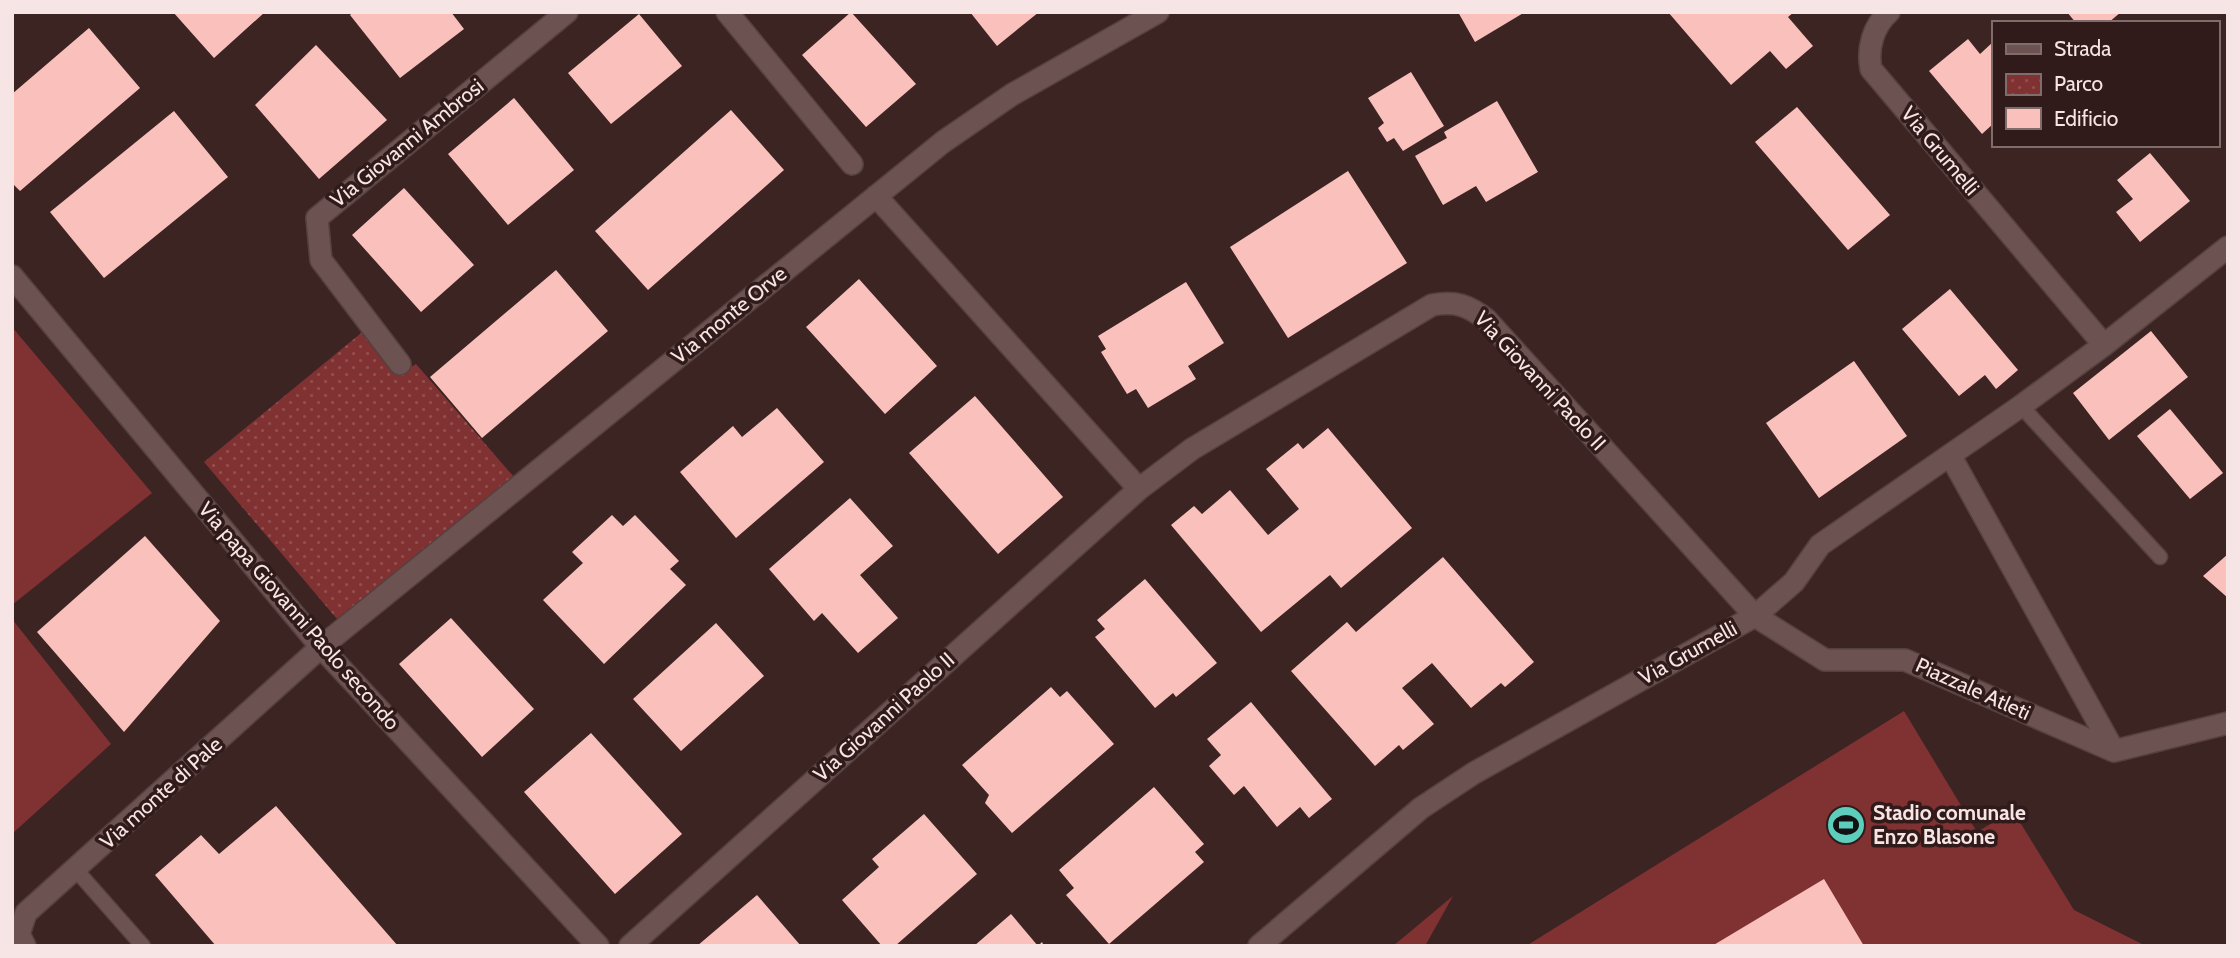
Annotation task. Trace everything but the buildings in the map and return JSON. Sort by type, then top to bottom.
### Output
[{"type":"street","name":"Via Giovanni Ambrosi","points":[[400,364],[321,260],[317,218],[567,12]]},
{"type":"street","points":[[727,12],[852,164]]},
{"type":"street","name":"Via monte Orve","points":[[321,647],[943,142],[1013,94],[1158,12]]},
{"type":"street","name":"Via Grumelli","points":[[1889,12],[1880,20],[1868,54],[1871,69],[2104,345]]},
{"type":"street","points":[[876,196],[1139,489]]},
{"type":"street","name":"Via Grumelli","points":[[1259,946],[1421,808],[1474,773],[1755,616],[1794,582],[1820,545],[2021,406],[2104,345],[2228,247]]},
{"type":"street","name":"Via papa Giovanni Paolo secondo","points":[[12,276],[321,647],[598,946]]},
{"type":"street","name":"Via Giovanni Paolo II","points":[[630,946],[1139,489],[1192,449],[1433,305],[1449,302],[1469,305],[1487,320],[1755,616]]},
{"type":"street","points":[[1950,455],[2114,751],[2228,723]]},
{"type":"street","name":"Piazzale Atleti","points":[[1755,616],[1825,660],[1905,660],[2114,751]]},
{"type":"street","name":"Via monte di Pale","points":[[25,946],[19,934],[26,913],[321,647]]},
{"type":"lane","points":[[2021,406],[2160,557]]},
{"type":"lane","points":[[76,870],[143,946]]},
{"type":"green space","points":[[12,327],[152,493],[12,605]]},
{"type":"green space","points":[[366,329],[402,372],[416,364],[514,477],[337,619],[204,462]]},
{"type":"green space","points":[[12,619],[111,744],[12,834]]},
{"type":"green space","name":"Stadio comunale Enzo Blasone","points":[[1904,711],[1977,832],[2004,816],[2018,819],[2074,910],[2146,946],[1526,946]]},
{"type":"green space","points":[[1453,896],[1425,946],[1393,946]]},
{"type":"place","name":"Stadio comunale Enzo Blasone","points":[[1846,825]]}]
